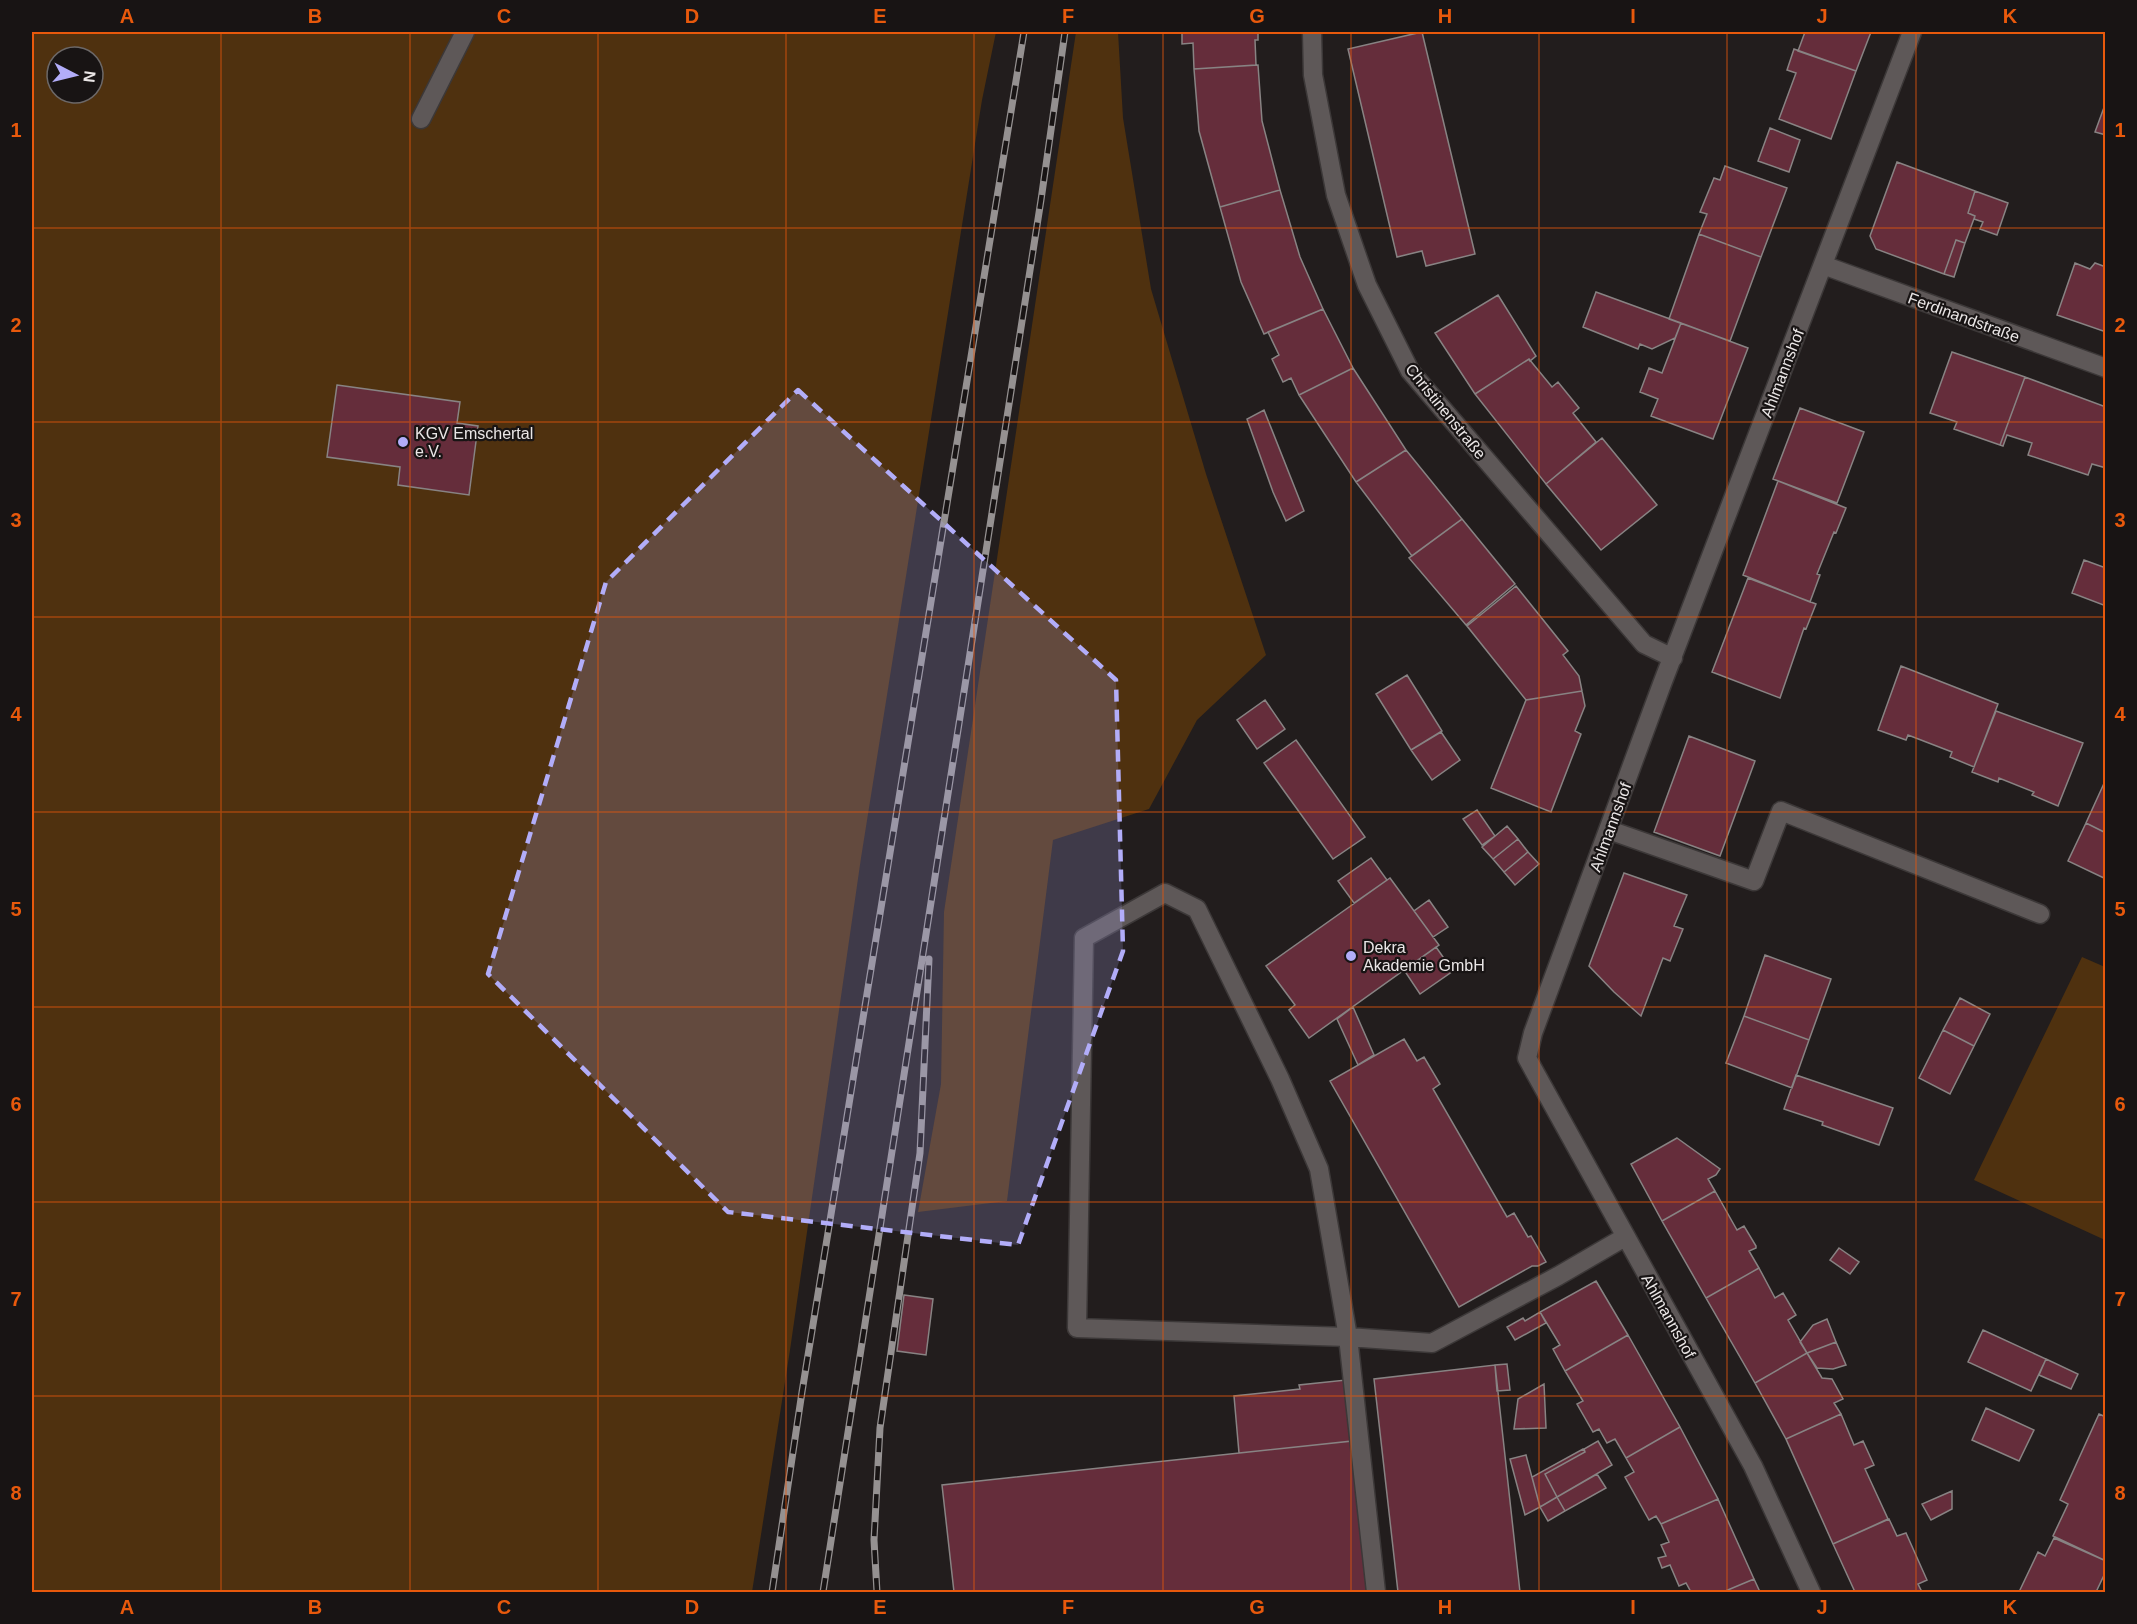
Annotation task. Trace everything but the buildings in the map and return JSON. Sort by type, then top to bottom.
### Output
[{"type":"street","points":[[421,119],[465,32]]},
{"type":"street","name":"Christinenstraße","points":[[1311,32],[1313,75],[1336,195],[1367,285],[1410,371],[1644,644],[1673,658]]},
{"type":"street","name":"Ahlmannshof","points":[[1810,1593],[1754,1466],[1527,1058],[1533,1033],[1673,658],[1912,32]]},
{"type":"street","name":"Ferdinandstraße","points":[[1823,265],[2106,368]]},
{"type":"street","points":[[1609,830],[1754,881],[1781,811],[2040,914]]},
{"type":"street","points":[[1376,1593],[1348,1337],[1319,1169],[1280,1079],[1197,909],[1166,893],[1084,938],[1077,1328],[1348,1337],[1432,1343],[1558,1276],[1625,1237]]},
{"type":"highlighted area","points":[[798,390],[1116,680],[1123,951],[1018,1245],[728,1212],[488,974],[606,582]]},
{"type":"shaded area","points":[[32,32],[996,32],[982,100],[861,858],[790,1350],[752,1592],[32,1592]]},
{"type":"shaded area","points":[[1076,32],[1118,32],[1123,118],[1151,289],[1206,474],[1266,655],[1197,720],[1149,809],[1053,840],[1007,1201],[918,1212],[941,1084],[944,912]]},
{"type":"shaded area","points":[[2082,957],[2105,967],[2105,1240],[1974,1180]]},
{"type":"railway","points":[[772,1592],[802,1392],[1024,32]]},
{"type":"railway","points":[[823,1592],[1041,200],[1065,32]]},
{"type":"railway","points":[[877,1592],[874,1540],[880,1428],[920,1153],[929,959]]},
{"type":"place","name":"KGV Emschertal e.V.","points":[[403,442]]},
{"type":"place","name":"Dekra Akademie GmbH","points":[[1351,956]]}]
